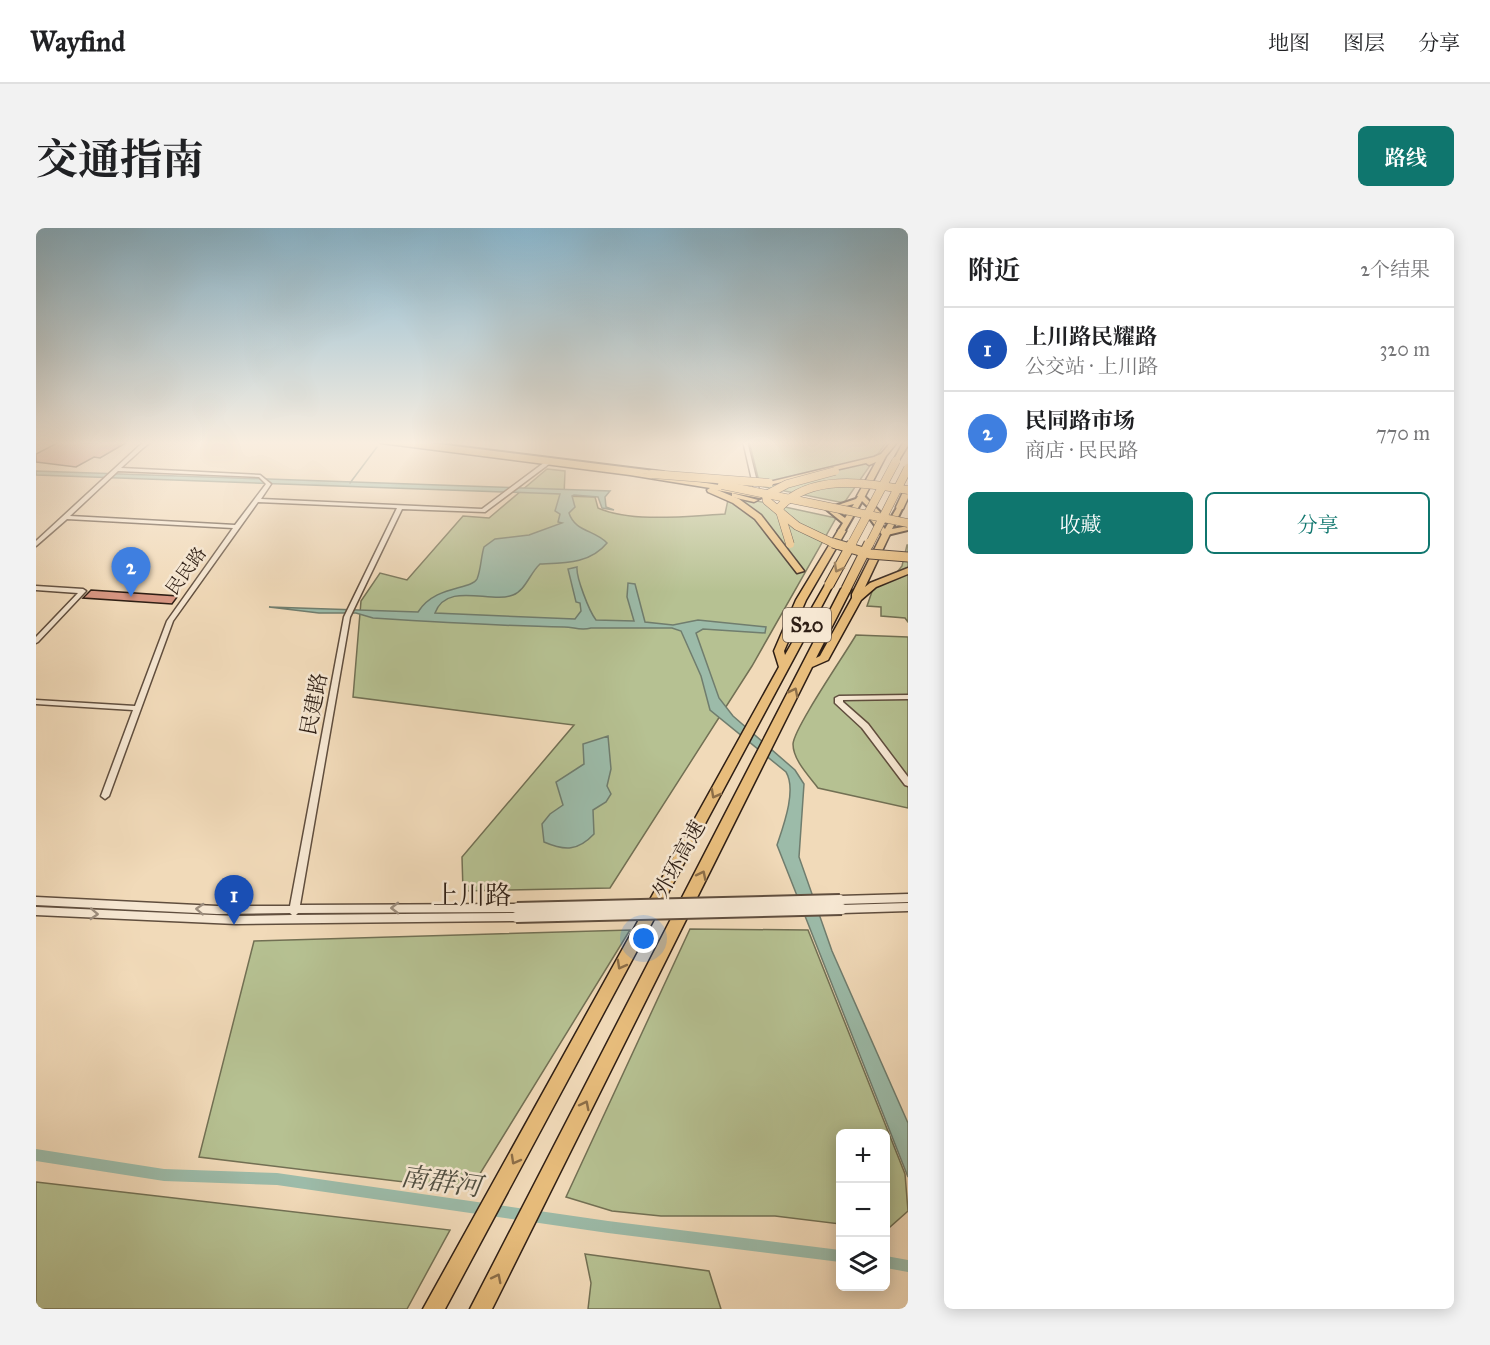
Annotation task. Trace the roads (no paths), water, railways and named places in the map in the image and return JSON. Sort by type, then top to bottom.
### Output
[{"type":"highway","points":[[715,491],[746,507],[785,544],[801,571],[801,600]]},
{"type":"highway","points":[[719,491],[766,504],[842,544],[876,553],[908,556]]},
{"type":"highway","points":[[735,491],[908,524]]},
{"type":"highway","points":[[754,491],[908,524]]},
{"type":"highway","points":[[771,491],[766,495],[767,501],[796,525],[841,547],[871,554],[908,556]]},
{"type":"highway","points":[[785,544],[779,508],[784,498],[794,491]]},
{"type":"highway","points":[[860,498],[864,491]]},
{"type":"highway","name":"外环高速","points":[[434,1309],[880,491]]},
{"type":"highway","name":"外环高速","points":[[481,1309],[896,491]]},
{"type":"highway","points":[[899,508],[907,491]]},
{"type":"highway","points":[[784,666],[779,651],[801,600],[842,531]]},
{"type":"highway","points":[[808,665],[825,658],[857,598],[887,533]]},
{"type":"highway","points":[[857,598],[873,585],[908,573]]},
{"type":"main road","points":[[732,491],[875,516],[908,524]]},
{"type":"main road","points":[[770,491],[838,506],[854,514]]},
{"type":"main road","points":[[838,506],[860,498]]},
{"type":"main road","points":[[842,531],[854,514],[860,498]]},
{"type":"main road","points":[[860,498],[887,533]]},
{"type":"main road","points":[[899,508],[908,524]]},
{"type":"main road","points":[[842,531],[899,508]]},
{"type":"main road","points":[[887,533],[899,508]]},
{"type":"main road","points":[[887,533],[908,524]]},
{"type":"street","points":[[36,544],[94,491]]},
{"type":"street","points":[[237,527],[263,491]]},
{"type":"street","points":[[256,501],[483,512],[508,491]]},
{"type":"street","name":"民建路","points":[[294,914],[347,617],[400,507]]},
{"type":"street","name":"民民路","points":[[66,517],[237,527]]},
{"type":"street","name":"民民路","points":[[105,796],[170,621],[237,527]]},
{"type":"street","points":[[36,588],[83,591],[36,641]]},
{"type":"street","points":[[908,697],[839,698],[840,703],[865,726],[908,783]]},
{"type":"street","points":[[36,702],[136,708]]},
{"type":"street","name":"上川路","points":[[36,901],[294,914],[517,913],[841,904],[908,898]]},
{"type":"street","name":"上川路","points":[[841,904],[908,907]]},
{"type":"street","name":"上川路","points":[[36,911],[236,920],[294,914]]},
{"type":"waterway","name":"南群河","points":[[36,1155],[164,1175],[277,1179],[608,1227],[836,1256]]},
{"type":"waterway","name":"南群河","points":[[890,1263],[908,1266]]},
{"type":"place","name":"民同路市场","points":[[131,597]]},
{"type":"place","name":"上川路民耀路","points":[[234,925]]}]
